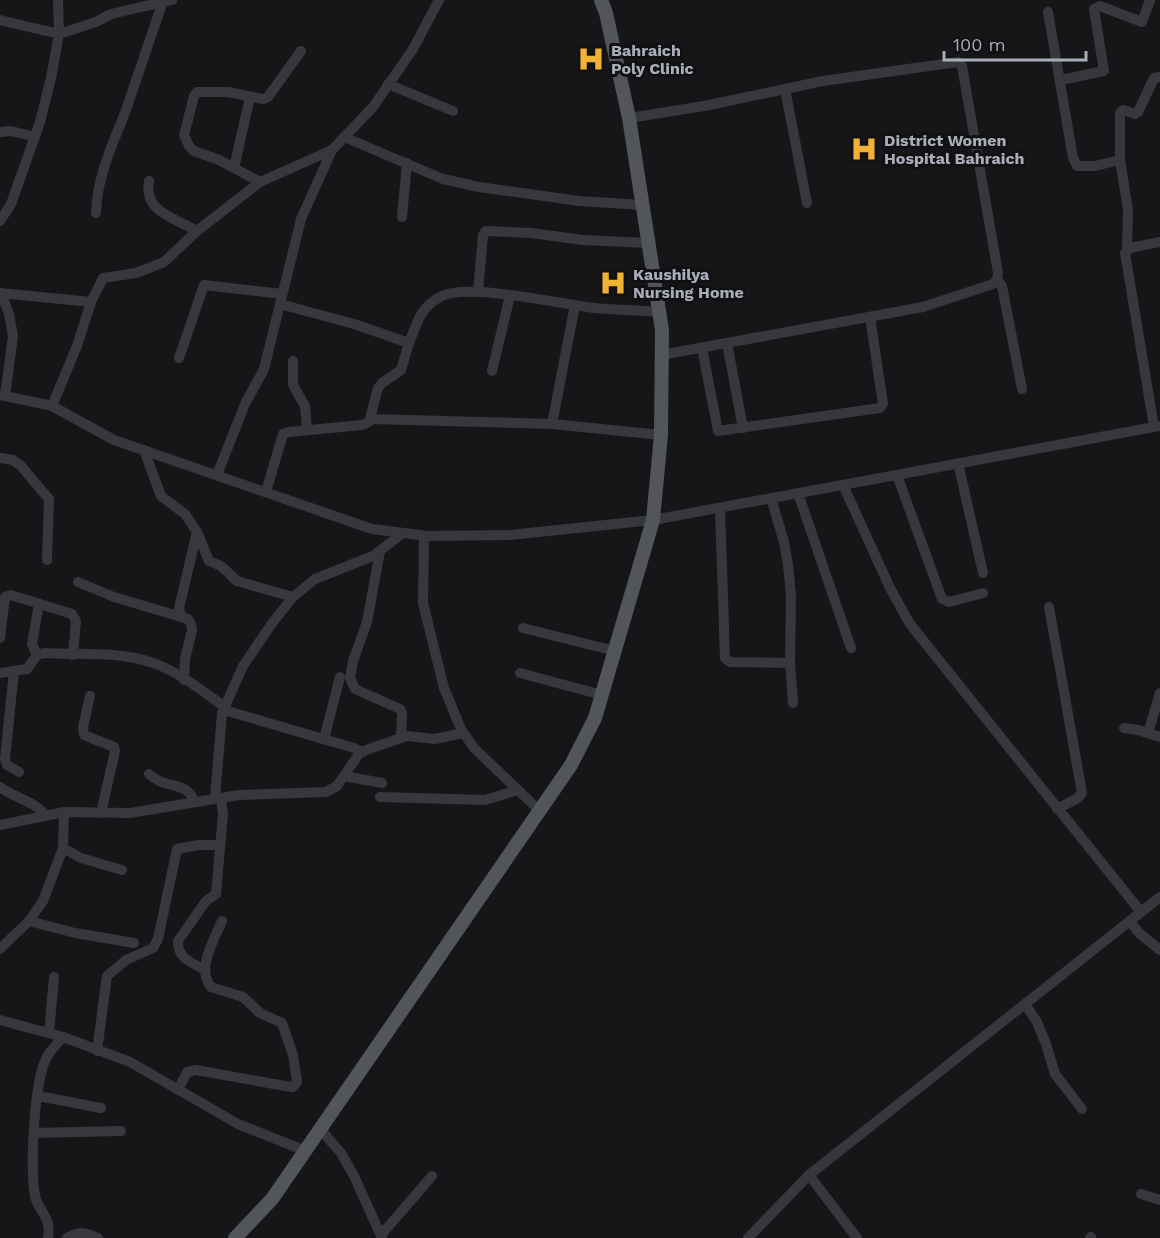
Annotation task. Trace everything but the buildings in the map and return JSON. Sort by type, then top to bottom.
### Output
[{"type":"main road","points":[[235,1238],[272,1199],[571,765],[595,718],[602,695],[653,520],[661,435],[662,330],[628,118],[601,0]]},
{"type":"street","points":[[0,221],[11,204],[35,137],[51,78],[59,34],[58,0]]},
{"type":"street","points":[[217,475],[245,404],[264,369],[301,219],[332,150],[373,107],[413,49],[439,0]]},
{"type":"street","points":[[1061,80],[1104,71],[1094,9],[1100,6],[1142,22],[1150,0]]},
{"type":"street","points":[[0,20],[59,34],[96,22],[111,14],[167,2]]},
{"type":"street","points":[[96,213],[101,174],[167,2]]},
{"type":"street","points":[[1048,12],[1073,158],[1077,166],[1095,166],[1120,160]]},
{"type":"street","points":[[260,182],[210,156],[194,151],[186,141],[184,135],[194,96],[197,92],[228,92],[263,99],[268,97],[301,51]]},
{"type":"street","points":[[628,118],[704,106],[823,81],[958,62],[998,273],[993,284],[923,307],[661,355]]},
{"type":"street","points":[[91,302],[1,293],[9,314],[13,336],[2,395],[52,406],[114,440],[372,529],[424,536],[510,535],[653,520],[1157,426],[1125,253],[1128,210],[1120,160],[1121,111],[1137,113],[1154,78],[1160,77]]},
{"type":"street","points":[[388,84],[453,111]]},
{"type":"street","points":[[785,89],[807,202]]},
{"type":"street","points":[[234,168],[250,97]]},
{"type":"street","points":[[0,132],[11,130],[35,137]]},
{"type":"street","points":[[344,137],[443,179],[479,187],[579,201],[642,205]]},
{"type":"street","points":[[52,406],[91,302],[103,278],[136,273],[164,262],[197,231],[260,182],[332,150]]},
{"type":"street","points":[[402,217],[407,163]]},
{"type":"street","points":[[149,181],[148,194],[156,209],[197,231]]},
{"type":"street","points":[[478,292],[483,235],[486,231],[531,233],[583,240],[648,243]]},
{"type":"street","points":[[1127,250],[1160,242]]},
{"type":"street","points":[[997,279],[1002,286],[1022,389]]},
{"type":"street","points":[[180,358],[204,285],[281,299],[409,343]]},
{"type":"street","points":[[266,492],[283,434],[362,425],[369,422],[378,388],[401,370],[422,310],[445,294],[478,292],[596,308],[659,312]]},
{"type":"street","points":[[492,370],[510,296]]},
{"type":"street","points":[[552,424],[575,304]]},
{"type":"street","points":[[702,348],[716,430],[882,407],[870,316]]},
{"type":"street","points":[[727,343],[743,428]]},
{"type":"street","points":[[293,361],[293,385],[304,406],[307,430]]},
{"type":"street","points":[[370,418],[552,424],[661,435]]},
{"type":"street","points":[[144,450],[160,496],[185,514],[197,532],[209,561],[221,567],[237,581],[293,597]]},
{"type":"street","points":[[0,458],[13,460],[21,466],[49,499],[47,560]]},
{"type":"street","points":[[958,463],[983,573]]},
{"type":"street","points":[[897,475],[942,599],[949,602],[983,593]]},
{"type":"street","points":[[843,485],[890,588],[910,624],[1141,912]]},
{"type":"street","points":[[798,493],[851,648]]},
{"type":"street","points":[[771,498],[784,542],[788,566],[791,596],[790,663],[793,703]]},
{"type":"street","points":[[720,508],[725,658],[730,662],[790,663]]},
{"type":"street","points":[[181,616],[179,608],[197,532]]},
{"type":"street","points":[[205,970],[185,959],[178,948],[178,941],[206,901],[216,894],[223,814],[218,798],[224,708],[243,666],[293,597],[315,579],[374,556],[403,533]]},
{"type":"street","points":[[424,536],[423,603],[444,688],[462,733],[474,748],[540,810]]},
{"type":"street","points":[[380,551],[367,622],[353,661],[350,678],[355,689],[400,709],[401,738]]},
{"type":"street","points":[[78,582],[114,597],[188,619],[192,630],[185,659],[184,680]]},
{"type":"street","points":[[0,638],[5,597],[11,595],[75,616],[73,655]]},
{"type":"street","points":[[37,655],[32,644],[39,604]]},
{"type":"street","points":[[1049,607],[1082,793],[1078,798],[1057,809]]},
{"type":"street","points":[[523,628],[615,651]]},
{"type":"street","points":[[0,673],[30,667],[37,655],[44,653],[136,658],[152,662],[184,680],[224,708],[362,752]]},
{"type":"street","points":[[15,671],[5,759],[7,765],[19,772]]},
{"type":"street","points":[[520,673],[602,695]]},
{"type":"street","points":[[324,739],[340,677]]},
{"type":"street","points":[[1148,733],[1160,693]]},
{"type":"street","points":[[90,696],[83,727],[84,735],[108,743],[114,747],[115,751],[101,813]]},
{"type":"street","points":[[1124,728],[1160,737]]},
{"type":"street","points":[[0,825],[64,812],[130,813],[239,795],[326,792],[338,786],[362,752],[401,738],[416,736],[435,739],[462,733]]},
{"type":"street","points":[[149,774],[158,782],[185,788],[191,793],[194,802]]},
{"type":"street","points":[[344,776],[382,783]]},
{"type":"street","points":[[0,787],[17,798],[41,808],[45,815]]},
{"type":"street","points":[[380,797],[485,800],[518,790]]},
{"type":"street","points":[[0,950],[29,921],[43,901],[63,848],[64,812]]},
{"type":"street","points":[[97,1051],[107,975],[126,960],[153,948],[158,939],[177,849],[199,845],[220,845]]},
{"type":"street","points":[[63,848],[81,858],[122,870]]},
{"type":"street","points":[[748,1238],[809,1175],[1160,897]]},
{"type":"street","points":[[29,921],[75,933],[134,943]]},
{"type":"street","points":[[178,1090],[187,1072],[196,1070],[293,1087],[297,1082],[293,1055],[282,1023],[260,1013],[243,997],[211,987],[206,978],[205,970],[209,952],[222,921]]},
{"type":"street","points":[[1130,921],[1139,933],[1160,950]]},
{"type":"street","points":[[49,1033],[54,977]]},
{"type":"street","points":[[1024,1004],[1037,1022],[1056,1074],[1082,1109]]},
{"type":"street","points":[[0,1020],[63,1037],[130,1062],[238,1124],[306,1150]]},
{"type":"street","points":[[48,1238],[50,1230],[48,1221],[35,1196],[34,1133],[45,1061],[63,1037]]},
{"type":"street","points":[[38,1096],[101,1108]]},
{"type":"street","points":[[320,1129],[341,1153],[382,1237],[432,1176]]},
{"type":"street","points":[[34,1133],[121,1131]]},
{"type":"street","points":[[809,1175],[857,1238]]},
{"type":"street","points":[[1141,1194],[1160,1200]]},
{"type":"street","points":[[67,1238],[82,1232],[98,1238]]},
{"type":"place","name":"Bahraich Poly Clinic","points":[[591,59]]},
{"type":"place","name":"District Women Hospital Bahraich","points":[[864,149]]},
{"type":"place","name":"Kaushilya Nursing Home","points":[[613,283]]}]
